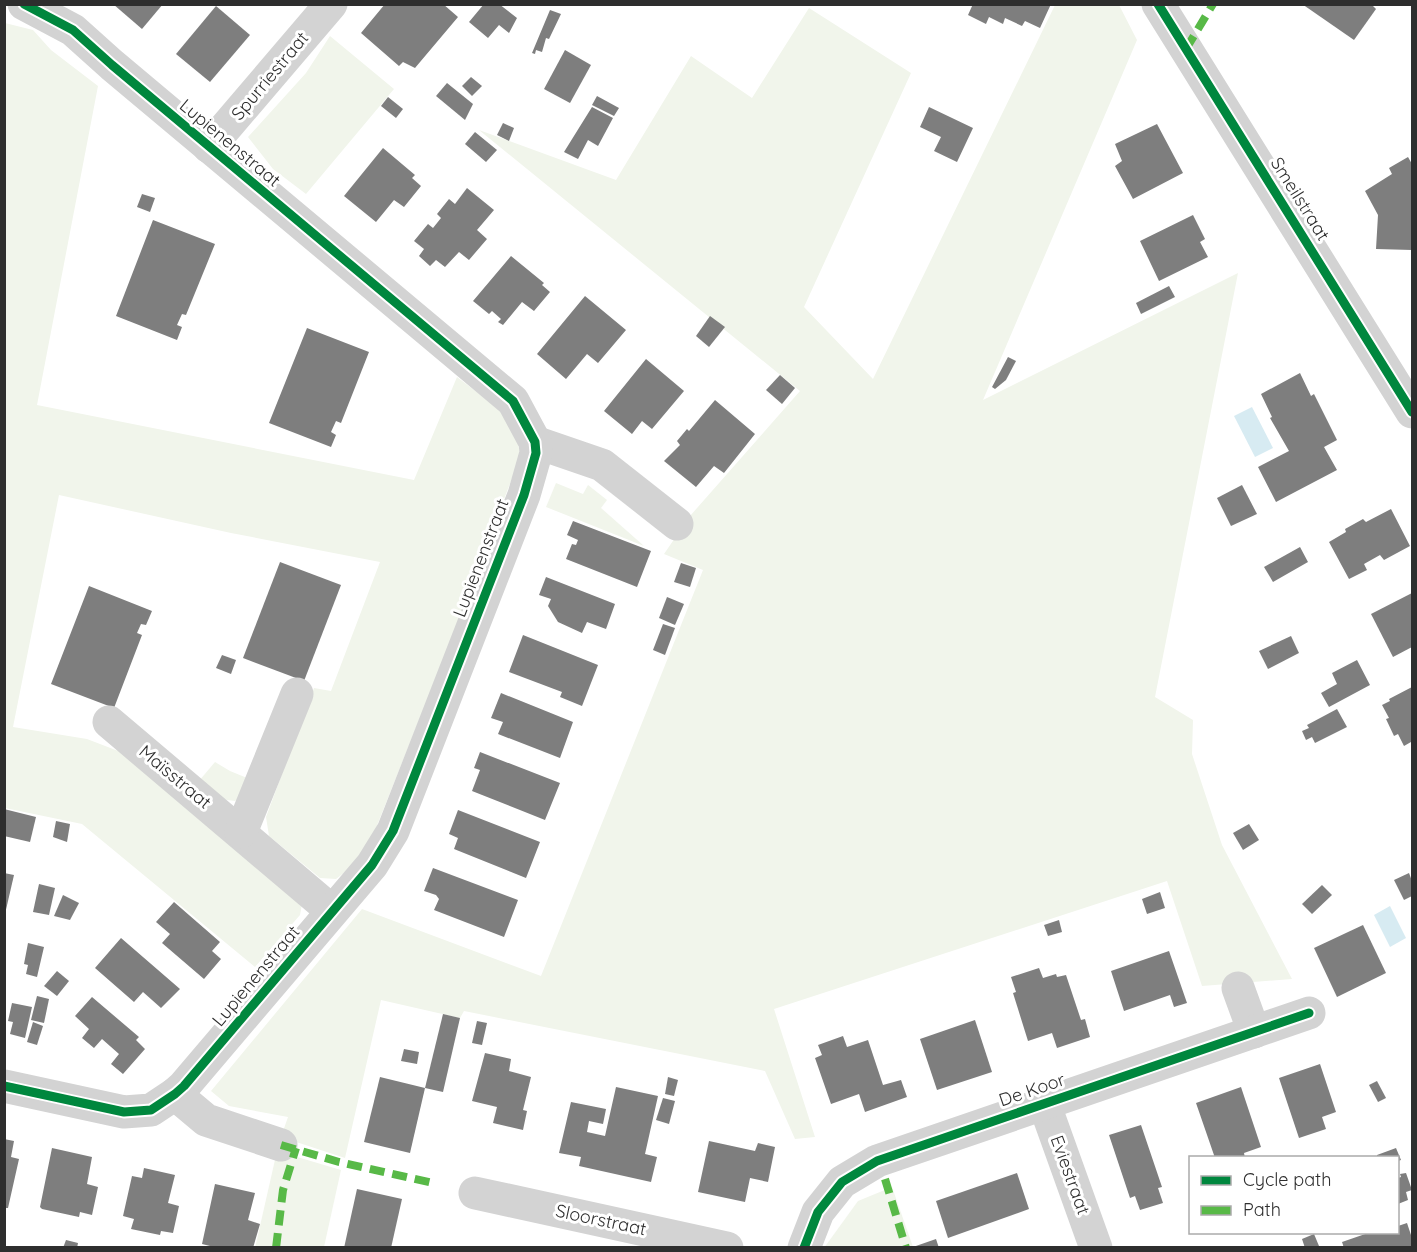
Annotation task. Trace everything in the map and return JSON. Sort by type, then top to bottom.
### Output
[{"type":"street","name":"Lupienenstraat","points":[[4,1086],[124,1112],[151,1110],[175,1094],[372,865],[393,831],[524,495],[536,453],[535,442],[513,401],[73,30],[24,4]]},
{"type":"street","name":"Spurriestraat","points":[[209,147],[331,4]]},
{"type":"street","name":"Smeilstraat","points":[[1158,4],[1413,412]]},
{"type":"street","points":[[535,442],[602,465],[677,525]]},
{"type":"street","points":[[241,832],[297,694]]},
{"type":"street","name":"Maïsstraat","points":[[109,722],[332,911]]},
{"type":"street","points":[[1238,988],[1254,1032]]},
{"type":"street","name":"De Koor","points":[[804,1248],[818,1212],[842,1182],[890,1156],[1309,1013]]},
{"type":"street","points":[[175,1094],[206,1120],[281,1145]]},
{"type":"street","name":"Eviestraat","points":[[1044,1103],[1096,1248]]},
{"type":"street","name":"Sloorstraat","points":[[475,1194],[727,1248]]},
{"type":"shaded area","points":[[1055,5],[1119,5],[1137,40],[983,400],[1238,273],[1155,697],[1193,720],[1192,754],[1222,845],[1292,979],[1202,986],[1167,881],[774,1009],[815,1137],[795,1139],[765,1071],[464,1011],[460,1018],[381,1000],[345,1158],[281,1137],[288,1117],[229,1106],[211,1091],[362,909],[541,976],[703,570],[664,554],[690,516],[800,391],[479,130],[616,180],[691,56],[752,98],[809,8],[911,73],[804,307],[873,379]]},
{"type":"shaded area","points":[[5,23],[33,30],[51,50],[98,86],[37,405],[414,480],[457,377],[499,409],[517,433],[520,457],[447,650],[372,838],[349,869],[336,879],[320,878],[269,836],[266,817],[314,688],[331,691],[380,562],[231,533],[59,495],[13,727],[87,739],[126,754],[302,904],[300,915],[255,967],[82,824],[5,808]]},
{"type":"shaded area","points":[[330,36],[394,89],[306,194],[273,169],[248,137],[306,73]]},
{"type":"shaded area","points":[[1252,407],[1273,448],[1255,457],[1234,416]]},
{"type":"shaded area","points":[[556,483],[583,494],[588,485],[607,500],[601,508],[644,546],[546,507]]},
{"type":"shaded area","points":[[215,762],[252,780],[244,795],[235,801],[220,799],[199,781]]},
{"type":"shaded area","points":[[1390,906],[1406,938],[1390,947],[1374,915]]},
{"type":"shaded area","points":[[277,1151],[341,1170],[324,1247],[255,1248]]},
{"type":"shaded area","points":[[892,1187],[913,1247],[824,1248],[858,1201]]},
{"type":"building","points":[[113,4],[163,4],[142,29]]},
{"type":"building","points":[[385,4],[443,4],[458,17],[415,68],[403,62],[399,66],[361,33]]},
{"type":"building","points":[[484,4],[499,4],[517,18],[509,33],[499,25],[488,38],[469,22]]},
{"type":"building","points":[[973,4],[1051,4],[1040,28],[1025,21],[1022,26],[1005,18],[1003,24],[989,17],[986,24],[968,15]]},
{"type":"building","points":[[1302,4],[1371,4],[1376,9],[1354,40]]},
{"type":"building","points":[[216,6],[250,35],[210,82],[176,54]]},
{"type":"building","points":[[550,10],[561,14],[549,39],[546,38],[542,52],[536,50],[535,54],[532,53]]},
{"type":"building","points":[[565,50],[591,65],[570,103],[544,89]]},
{"type":"building","points":[[471,77],[482,86],[472,96],[462,86]]},
{"type":"building","points":[[447,83],[473,104],[465,120],[436,96]]},
{"type":"building","points":[[597,96],[619,108],[614,116],[592,105]]},
{"type":"building","points":[[388,97],[403,109],[396,118],[381,106]]},
{"type":"building","points":[[592,107],[613,118],[598,146],[588,140],[578,159],[564,152]]},
{"type":"building","points":[[929,107],[973,128],[957,162],[934,151],[941,137],[920,127]]},
{"type":"building","points":[[503,123],[514,128],[509,141],[497,135]]},
{"type":"building","points":[[1157,124],[1183,173],[1133,199],[1115,166],[1122,161],[1115,144]]},
{"type":"building","points":[[475,132],[497,150],[486,162],[465,144]]},
{"type":"building","points":[[383,148],[415,175],[412,178],[421,186],[404,207],[394,200],[376,222],[344,196]]},
{"type":"building","points":[[1408,157],[1412,164],[1412,250],[1376,249],[1378,215],[1365,191],[1392,174],[1389,168]]},
{"type":"building","points":[[467,188],[494,210],[477,230],[487,239],[469,260],[459,252],[445,267],[436,260],[430,266],[419,256],[424,249],[414,241],[428,224],[433,228],[441,218],[437,214],[449,199],[455,204]]},
{"type":"building","points":[[142,194],[155,198],[150,212],[137,207]]},
{"type":"building","points":[[1193,215],[1205,239],[1200,242],[1208,257],[1159,281],[1140,241]]},
{"type":"building","points":[[153,220],[215,244],[186,315],[182,314],[177,325],[182,327],[177,340],[116,316]]},
{"type":"building","points":[[511,256],[544,283],[542,285],[550,292],[534,311],[522,302],[503,325],[498,322],[501,319],[492,311],[489,314],[473,301]]},
{"type":"building","points":[[1169,286],[1175,297],[1141,314],[1136,303]]},
{"type":"building","points":[[585,296],[626,330],[598,363],[587,354],[566,379],[537,354]]},
{"type":"building","points":[[710,316],[725,327],[709,347],[696,336]]},
{"type":"building","points":[[307,328],[369,352],[341,423],[336,421],[331,432],[336,435],[331,447],[269,423]]},
{"type":"building","points":[[1008,357],[1016,361],[1006,380],[995,389],[992,387]]},
{"type":"building","points":[[646,359],[684,391],[652,429],[642,421],[632,434],[604,411]]},
{"type":"building","points":[[1300,373],[1311,396],[1314,394],[1337,440],[1324,447],[1337,470],[1276,502],[1258,467],[1289,451],[1270,418],[1272,417],[1261,394]]},
{"type":"building","points":[[780,375],[795,388],[782,404],[766,390]]},
{"type":"building","points":[[715,400],[755,434],[724,473],[714,466],[696,487],[664,461],[680,445],[677,441],[687,429],[689,431]]},
{"type":"building","points":[[1242,485],[1257,514],[1231,526],[1217,498]]},
{"type":"building","points":[[1391,509],[1410,546],[1384,560],[1380,555],[1364,564],[1367,570],[1349,579],[1329,542],[1346,532],[1345,529],[1363,519],[1366,522]]},
{"type":"building","points":[[573,521],[651,551],[637,587],[566,559],[572,544],[576,545],[578,540],[567,535]]},
{"type":"building","points":[[1300,547],[1308,562],[1273,582],[1264,567]]},
{"type":"building","points":[[280,562],[341,585],[304,681],[243,658]]},
{"type":"building","points":[[681,563],[696,568],[690,587],[674,582]]},
{"type":"building","points":[[546,577],[615,604],[606,629],[587,622],[582,633],[558,622],[548,606],[551,599],[539,595]]},
{"type":"building","points":[[89,586],[152,611],[146,625],[141,624],[137,633],[142,635],[114,708],[51,684]]},
{"type":"building","points":[[1412,593],[1412,647],[1393,657],[1371,614]]},
{"type":"building","points":[[667,597],[684,604],[675,625],[659,618]]},
{"type":"building","points":[[663,624],[675,628],[665,655],[653,650]]},
{"type":"building","points":[[523,635],[598,665],[582,706],[560,697],[562,692],[509,672]]},
{"type":"building","points":[[1291,636],[1299,653],[1268,669],[1259,651]]},
{"type":"building","points":[[222,655],[236,660],[231,674],[216,668]]},
{"type":"building","points":[[1357,660],[1370,685],[1329,707],[1321,693],[1337,684],[1332,673]]},
{"type":"building","points":[[1412,687],[1412,745],[1411,742],[1404,746],[1398,734],[1394,736],[1386,719],[1389,718],[1382,705]]},
{"type":"building","points":[[501,693],[573,722],[560,758],[498,734],[503,722],[491,718]]},
{"type":"building","points":[[1337,709],[1347,727],[1315,743],[1312,737],[1306,740],[1302,731],[1309,728],[1307,725]]},
{"type":"building","points":[[480,752],[560,783],[545,820],[472,791],[480,770],[474,768]]},
{"type":"building","points":[[4,809],[36,817],[30,842],[4,836]]},
{"type":"building","points":[[458,810],[540,842],[526,878],[454,849],[458,838],[449,834]]},
{"type":"building","points":[[56,821],[70,824],[67,842],[53,837]]},
{"type":"building","points":[[1249,824],[1259,840],[1243,850],[1233,833]]},
{"type":"building","points":[[433,868],[518,900],[504,937],[434,910],[439,899],[436,895],[424,891]]},
{"type":"building","points":[[4,873],[14,875],[5,914],[4,914]]},
{"type":"building","points":[[1409,873],[1412,881],[1412,896],[1404,900],[1394,880]]},
{"type":"building","points":[[39,884],[55,888],[49,915],[33,912]]},
{"type":"building","points":[[1322,885],[1332,895],[1312,914],[1302,904]]},
{"type":"building","points":[[1160,892],[1165,908],[1147,914],[1142,899]]},
{"type":"building","points":[[63,895],[79,903],[70,920],[54,916]]},
{"type":"building","points":[[174,902],[220,942],[212,951],[221,959],[204,979],[162,943],[170,934],[156,922]]},
{"type":"building","points":[[1059,920],[1062,932],[1048,936],[1044,925]]},
{"type":"building","points":[[1363,925],[1386,973],[1337,997],[1314,948]]},
{"type":"building","points":[[121,938],[180,989],[161,1008],[143,992],[134,1002],[95,968]]},
{"type":"building","points":[[28,943],[44,947],[37,977],[26,974],[28,965],[24,964]]},
{"type":"building","points":[[1169,951],[1187,1003],[1174,1007],[1170,995],[1124,1011],[1111,971]]},
{"type":"building","points":[[1039,968],[1043,978],[1056,974],[1057,977],[1066,975],[1081,1020],[1085,1019],[1090,1037],[1057,1048],[1052,1033],[1028,1041],[1013,993],[1016,992],[1011,977]]},
{"type":"building","points":[[57,971],[69,981],[57,996],[44,986]]},
{"type":"building","points":[[37,996],[49,999],[44,1023],[31,1020]]},
{"type":"building","points":[[92,997],[139,1037],[136,1040],[145,1049],[123,1074],[111,1064],[119,1054],[102,1039],[94,1048],[82,1038],[89,1029],[75,1016]]},
{"type":"building","points":[[12,1003],[32,1007],[25,1038],[10,1034],[13,1022],[8,1021]]},
{"type":"building","points":[[443,1014],[460,1018],[443,1092],[425,1088]]},
{"type":"building","points":[[975,1020],[992,1072],[937,1090],[920,1039]]},
{"type":"building","points":[[477,1021],[487,1023],[482,1045],[472,1043]]},
{"type":"building","points":[[33,1022],[43,1026],[37,1045],[27,1042]]},
{"type":"building","points":[[843,1036],[847,1047],[868,1040],[883,1085],[901,1080],[907,1097],[865,1112],[859,1094],[831,1104],[815,1058],[822,1055],[818,1045]]},
{"type":"building","points":[[404,1049],[419,1052],[417,1064],[401,1061]]},
{"type":"building","points":[[485,1053],[511,1059],[509,1071],[531,1077],[523,1110],[527,1111],[523,1130],[493,1123],[497,1107],[472,1101]]},
{"type":"building","points":[[1320,1064],[1336,1112],[1322,1117],[1326,1129],[1299,1138],[1279,1078]]},
{"type":"building","points":[[380,1077],[425,1088],[410,1153],[364,1142]]},
{"type":"building","points":[[668,1077],[678,1080],[674,1096],[665,1094]]},
{"type":"building","points":[[1377,1081],[1386,1098],[1378,1102],[1369,1085]]},
{"type":"building","points":[[616,1087],[658,1096],[645,1154],[657,1157],[651,1182],[579,1166],[581,1157],[559,1153],[571,1102],[606,1109],[603,1124],[589,1121],[587,1132],[605,1136]]},
{"type":"building","points":[[1241,1087],[1261,1147],[1244,1153],[1245,1156],[1214,1156],[1196,1103]]},
{"type":"building","points":[[663,1098],[675,1101],[669,1124],[656,1120]]},
{"type":"building","points":[[1141,1125],[1162,1187],[1158,1188],[1163,1203],[1140,1210],[1135,1196],[1130,1198],[1109,1135]]},
{"type":"building","points":[[4,1139],[14,1141],[11,1157],[19,1159],[8,1208],[4,1208]]},
{"type":"building","points":[[709,1141],[755,1151],[758,1143],[775,1147],[768,1182],[750,1178],[745,1202],[698,1192]]},
{"type":"building","points":[[52,1148],[92,1157],[87,1184],[98,1187],[92,1215],[80,1212],[79,1217],[40,1207]]},
{"type":"building","points":[[1396,1148],[1401,1160],[1399,1161],[1399,1156],[1377,1155]]},
{"type":"building","points":[[144,1168],[175,1175],[168,1203],[179,1206],[173,1233],[161,1231],[160,1235],[131,1229],[134,1219],[123,1216],[132,1176],[142,1178]]},
{"type":"building","points":[[1017,1173],[1029,1209],[948,1238],[936,1201]]},
{"type":"building","points":[[1406,1173],[1412,1190],[1406,1192],[1408,1200],[1399,1204],[1399,1178],[1401,1177],[1400,1174]]},
{"type":"building","points":[[215,1184],[255,1193],[248,1220],[260,1224],[253,1248],[218,1248],[202,1244]]},
{"type":"building","points":[[357,1189],[402,1199],[391,1248],[344,1248]]},
{"type":"building","points":[[1407,1223],[1412,1238],[1412,1248],[1344,1248],[1342,1242],[1365,1234],[1399,1234],[1399,1226]]},
{"type":"building","points":[[1314,1234],[1319,1246],[1305,1248],[1302,1239]]},
{"type":"building","points":[[936,1239],[939,1248],[913,1248],[913,1247]]},
{"type":"building","points":[[66,1240],[78,1243],[77,1248],[63,1248]]},
{"type":"marked path","points":[[1186,49],[1213,4]]},
{"type":"marked path","points":[[281,1145],[339,1162],[433,1183]]},
{"type":"marked path","points":[[276,1248],[283,1190],[296,1148]]},
{"type":"marked path","points":[[885,1179],[906,1248]]},
{"type":"cycle path","points":[[4,1086],[124,1112],[151,1110],[184,1086],[372,865],[393,831],[524,495],[536,453],[535,442],[513,401],[73,30],[24,4]]},
{"type":"cycle path","points":[[1158,4],[1412,412]]},
{"type":"cycle path","points":[[804,1248],[818,1212],[842,1182],[877,1161],[1309,1013]]}]
